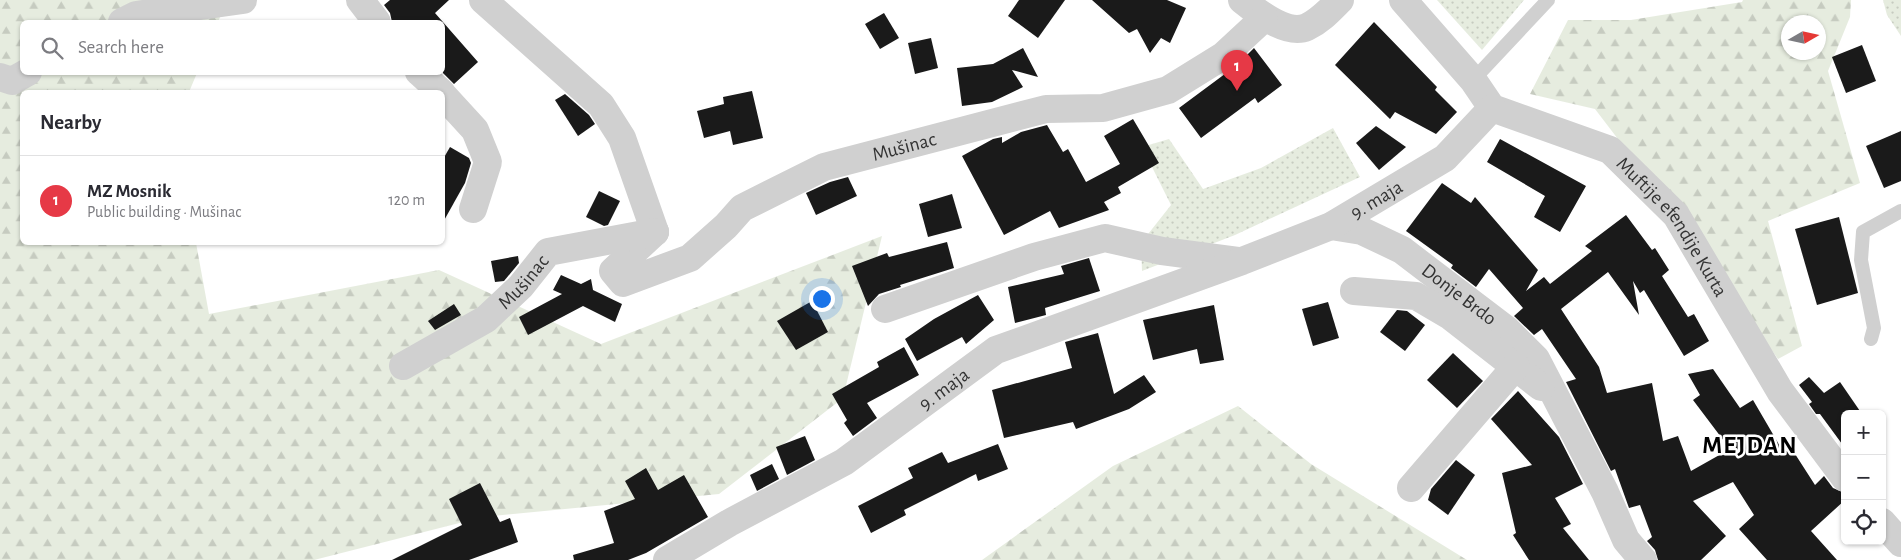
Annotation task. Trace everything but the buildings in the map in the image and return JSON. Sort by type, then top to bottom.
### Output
[{"type":"street","points":[[126,20],[136,15],[243,0]]},
{"type":"street","points":[[360,0],[375,20]]},
{"type":"street","points":[[483,0],[601,105],[622,138],[655,232]]},
{"type":"street","points":[[1242,0],[1264,18],[1287,26],[1306,28],[1321,18],[1340,0]]},
{"type":"street","points":[[1403,0],[1474,80],[1492,108]]},
{"type":"street","name":"Mušinac","points":[[655,232],[612,271],[623,283],[690,258],[726,226],[742,208],[824,167],[1046,109],[1103,108],[1168,90],[1224,56],[1264,18]]},
{"type":"street","points":[[422,75],[439,90]]},
{"type":"street","points":[[445,96],[475,130],[488,162],[473,210]]},
{"type":"street","name":"9. maja","points":[[667,560],[729,523],[844,462],[996,350],[1242,261],[1331,226],[1445,158],[1492,108]]},
{"type":"street","name":"Muftije efendije Kurta","points":[[1492,108],[1610,150],[1676,215],[1780,391],[1841,473]]},
{"type":"street","name":"Donje Brdo","points":[[1331,226],[1362,231],[1402,250],[1492,319],[1536,359],[1604,492],[1626,540],[1643,560]]},
{"type":"street","name":"Mušinac","points":[[403,366],[486,319],[521,286],[548,252],[655,232]]},
{"type":"street","name":"9. maja","points":[[885,309],[1034,257],[1106,238],[1162,251],[1242,261]]},
{"type":"street","name":"Donje Brdo","points":[[1354,291],[1416,296],[1450,316],[1516,366],[1558,401]]},
{"type":"street","points":[[1411,488],[1516,366]]},
{"type":"street","points":[[1886,526],[1901,543]]},
{"type":"lane","points":[[1474,80],[1548,0]]},
{"type":"lane","points":[[1871,339],[1874,328],[1861,260],[1863,232],[1901,211]]},
{"type":"green space","points":[[0,0],[227,0],[219,20],[20,20],[20,75],[196,75],[190,90],[20,90],[20,245],[196,245],[209,314],[439,270],[601,344],[882,236],[843,398],[719,494],[483,517],[314,560],[0,560]]},
{"type":"green space","points":[[1437,0],[1524,0],[1482,50]]},
{"type":"green space","points":[[1743,0],[1851,0],[1850,17],[1828,71],[1860,183],[1768,221],[1802,346],[1778,359],[1676,215],[1595,109],[1530,94],[1568,20],[1631,20],[1742,2]]},
{"type":"green space","points":[[1883,0],[1901,0],[1901,36],[1887,15]]},
{"type":"green space","points":[[1333,128],[1360,177],[1235,235],[1142,271],[1141,243],[1171,205],[1142,147],[1169,139],[1203,189],[1261,168]]},
{"type":"green space","points":[[1238,406],[1311,464],[1467,560],[982,560],[1113,466]]},
{"type":"place","name":"MZ Mosnik","points":[[1237,91]]},
{"type":"district","name":"MEJDAN","points":[[1750,444]]}]
